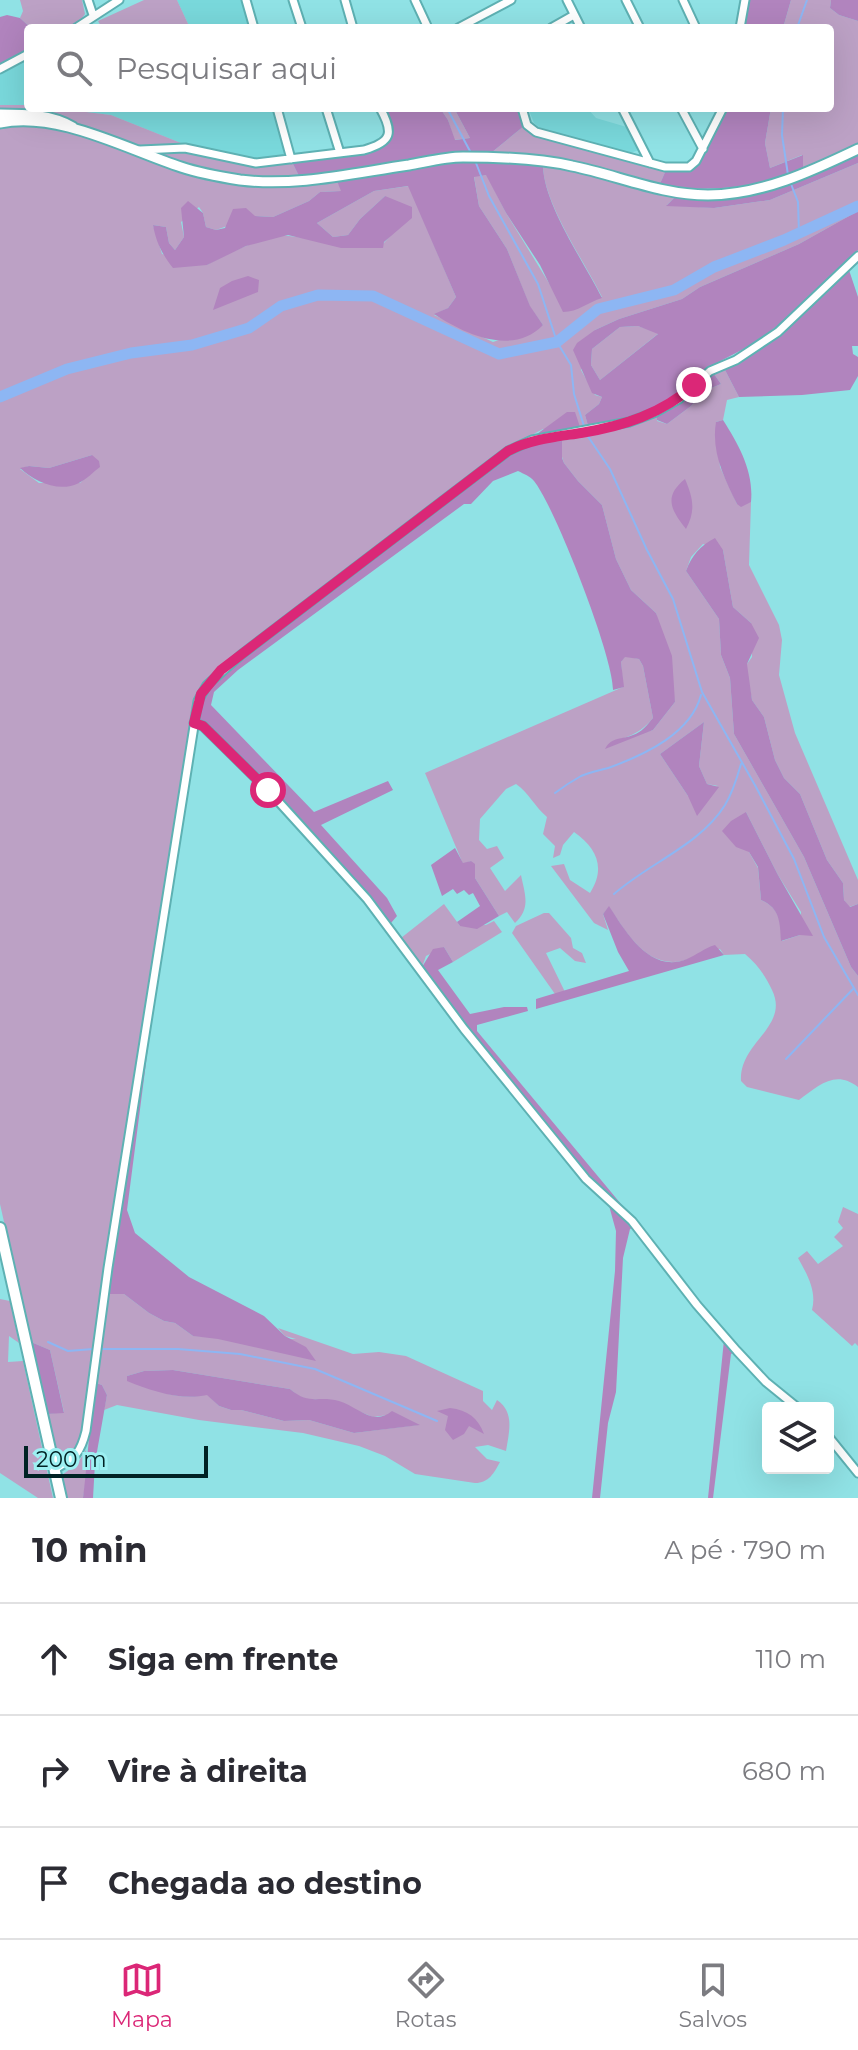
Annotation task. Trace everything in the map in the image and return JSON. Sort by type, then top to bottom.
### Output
[{"type":"main road","points":[[0,114],[28,114],[61,120],[79,130]]},
{"type":"main road","points":[[0,123],[29,120],[79,130],[182,167],[257,181],[301,181],[459,157],[490,157],[551,162],[657,189],[707,195],[758,188],[788,179],[858,149]]},
{"type":"main road","points":[[0,1228],[61,1498]]},
{"type":"street","points":[[88,0],[93,15]]},
{"type":"street","points":[[81,24],[119,0]]},
{"type":"street","points":[[246,0],[253,24]]},
{"type":"street","points":[[293,0],[301,24]]},
{"type":"street","points":[[345,0],[352,24]]},
{"type":"street","points":[[415,0],[426,24]]},
{"type":"street","points":[[466,24],[511,0]]},
{"type":"street","points":[[567,0],[579,24]]},
{"type":"street","points":[[626,0],[638,24]]},
{"type":"street","points":[[683,0],[694,24]]},
{"type":"street","points":[[741,24],[745,0]]},
{"type":"street","points":[[558,24],[574,15]]},
{"type":"street","points":[[0,69],[24,56]]},
{"type":"street","points":[[278,112],[291,159]]},
{"type":"street","points":[[327,112],[340,153]]},
{"type":"street","points":[[136,150],[185,148],[256,163],[340,153],[378,146],[389,135],[390,129],[382,112]]},
{"type":"street","points":[[523,112],[527,125],[536,132],[650,163],[680,168],[689,167],[703,149],[721,112]]},
{"type":"street","points":[[624,112],[650,163]]},
{"type":"street","points":[[683,112],[703,149]]},
{"type":"street","points":[[54,1470],[76,1457],[82,1449],[86,1431],[110,1252],[201,694],[221,670],[508,451],[532,440],[614,426],[656,412],[679,399],[710,371],[736,360],[778,332],[858,256]]},
{"type":"street","points":[[194,723],[203,726],[268,790],[367,899],[464,1029],[586,1179],[632,1221],[737,1351],[766,1382],[791,1402]]},
{"type":"street","points":[[834,1443],[858,1473]]},
{"type":"shaded area","points":[[20,0],[82,0],[85,14],[74,24],[27,24],[20,18],[23,11]]},
{"type":"shaded area","points":[[144,0],[177,0],[188,24],[100,24],[98,21]]},
{"type":"shaded area","points":[[177,0],[242,0],[249,24],[188,24]]},
{"type":"shaded area","points":[[747,0],[791,0],[784,24],[744,24]]},
{"type":"shaded area","points":[[791,0],[831,0],[830,8],[839,15],[858,21],[858,143],[803,168],[802,155],[770,168],[765,143],[770,112],[834,112],[834,24],[784,24]]},
{"type":"shaded area","points":[[831,0],[858,0],[858,21],[839,15],[830,8]]},
{"type":"shaded area","points":[[0,17],[20,18],[27,24],[24,24],[24,52],[0,65]]},
{"type":"shaded area","points":[[24,61],[24,105],[0,105],[0,74]]},
{"type":"shaded area","points":[[0,105],[24,105],[24,112],[111,115],[186,145],[127,145],[0,111]]},
{"type":"shaded area","points":[[86,112],[274,112],[286,152],[282,156],[252,158],[221,153],[186,145],[111,115]]},
{"type":"shaded area","points":[[385,112],[443,112],[455,140],[470,138],[456,112],[521,112],[524,126],[491,153],[300,178],[292,162],[332,159],[377,148],[387,141],[392,131]]},
{"type":"shaded area","points":[[443,112],[456,112],[470,138],[454,140]]},
{"type":"shaded area","points":[[530,112],[591,112],[596,118],[630,128],[639,150],[630,153],[540,128]]},
{"type":"shaded area","points":[[723,112],[770,112],[765,143],[770,168],[803,155],[803,168],[750,185],[696,189],[659,186],[666,170],[690,169],[706,150]]},
{"type":"shaded area","points":[[23,124],[67,132],[196,175],[231,182],[284,185],[337,181],[342,191],[320,192],[309,201],[273,217],[255,216],[216,230],[206,227],[199,207],[181,222],[184,237],[175,250],[169,243],[166,227],[153,225],[162,254],[207,265],[247,246],[281,236],[383,248],[382,245],[394,232],[385,196],[348,235],[333,237],[317,223],[374,191],[409,186],[456,297],[448,308],[434,315],[493,342],[543,325],[530,307],[507,249],[479,206],[474,176],[487,175],[506,213],[552,288],[587,303],[602,297],[557,215],[543,166],[577,170],[675,197],[667,205],[714,208],[770,200],[858,163],[858,211],[799,244],[700,287],[682,299],[595,330],[581,370],[595,395],[602,397],[599,404],[585,415],[589,429],[543,429],[504,450],[203,683],[194,703],[105,1268],[83,1430],[76,1452],[59,1465],[47,1414],[64,1412],[50,1350],[31,1342],[0,1204],[0,127]],"holes":[[[92,455],[92,472],[80,483],[39,483],[20,469],[29,466],[49,468]]]},
{"type":"shaded area","points":[[524,126],[532,135],[666,170],[659,186],[491,153]]},
{"type":"shaded area","points":[[184,150],[220,159],[292,162],[300,178],[263,179],[225,175],[153,153]]},
{"type":"shaded area","points":[[858,153],[858,163],[770,200],[714,208],[666,206],[675,197],[724,197],[769,187]]},
{"type":"shaded area","points":[[489,161],[543,166],[557,215],[602,298],[563,312],[540,265],[506,213],[486,175],[474,177],[479,206],[507,249],[530,306],[543,325],[518,339],[504,341],[475,335],[434,314],[448,308],[456,297],[408,186],[374,191],[317,223],[333,237],[348,235],[385,196],[412,207],[412,218],[384,242],[383,248],[341,248],[288,235],[246,246],[207,265],[173,268],[160,248],[153,225],[166,227],[169,243],[175,250],[184,237],[181,208],[188,201],[203,213],[206,227],[216,230],[225,228],[233,209],[246,208],[255,216],[273,217],[309,201],[320,192],[341,191],[337,181],[459,162]]},
{"type":"shaded area","points":[[858,211],[858,250],[791,315],[757,342],[707,368],[675,397],[652,409],[589,429],[585,415],[599,404],[602,397],[592,393],[573,350],[577,343],[619,319],[682,299],[700,287],[799,244]],"holes":[[[638,326],[658,334],[600,380],[591,365],[592,349],[620,327]]]},
{"type":"shaded area","points":[[849,270],[858,297],[858,346],[852,346],[853,354],[858,357],[858,376],[850,390],[739,397],[725,370],[775,337]]},
{"type":"shaded area","points":[[248,276],[259,280],[258,292],[213,310],[220,288]]},
{"type":"shaded area","points":[[638,326],[659,333],[600,380],[591,365],[592,349],[620,327]]},
{"type":"shaded area","points":[[725,370],[739,397],[727,400],[723,420],[716,422],[720,467],[737,504],[751,502],[749,565],[779,625],[782,640],[779,675],[795,733],[858,880],[858,904],[849,907],[844,900],[843,883],[827,860],[800,794],[784,778],[775,760],[764,717],[752,700],[747,673],[747,664],[752,657],[751,623],[733,607],[723,550],[703,544],[691,557],[686,571],[719,619],[721,655],[730,678],[734,734],[804,857],[851,967],[858,976],[858,1087],[842,1079],[834,1080],[820,1085],[799,1100],[747,1087],[741,1081],[742,1067],[770,1025],[776,1003],[764,975],[745,954],[724,955],[720,949],[669,962],[648,954],[639,946],[609,907],[603,914],[608,930],[594,923],[551,866],[564,864],[570,880],[590,893],[597,875],[597,859],[574,832],[563,845],[560,855],[553,858],[555,846],[543,834],[547,817],[516,784],[506,789],[480,819],[479,840],[487,849],[497,846],[504,858],[490,868],[505,891],[521,875],[524,889],[525,906],[515,923],[507,912],[499,916],[475,878],[471,861],[463,864],[425,773],[623,687],[621,662],[625,656],[639,659],[643,666],[653,718],[638,732],[606,744],[653,730],[675,702],[656,613],[631,590],[616,559],[602,505],[564,463],[562,441],[630,426],[657,416],[657,421],[667,424],[691,406],[704,391],[721,384],[714,374]],"holes":[[[704,722],[699,766],[707,784],[718,786],[688,796],[660,754]],[[746,812],[801,912],[800,935],[782,941],[778,916],[772,907],[761,900],[758,868],[749,852]]]},
{"type":"shaded area","points":[[714,374],[721,384],[704,391],[691,406],[667,424],[657,420],[657,416]]},
{"type":"shaded area","points":[[567,412],[575,412],[581,430],[537,434]]},
{"type":"shaded area","points":[[723,420],[748,469],[751,502],[741,507],[737,504],[717,454],[716,422]]},
{"type":"shaded area","points":[[562,441],[564,463],[602,505],[616,559],[631,590],[656,613],[672,656],[675,702],[653,730],[605,749],[614,740],[639,732],[653,718],[643,666],[639,659],[625,657],[621,662],[624,687],[613,690],[594,617],[555,520],[534,481],[518,471],[493,481],[471,504],[464,504],[238,670],[214,692],[211,705],[314,812],[388,781],[393,790],[321,825],[387,898],[397,916],[391,923],[271,789],[201,722],[198,718],[204,698],[214,683],[243,657],[509,452],[534,443]]},
{"type":"shaded area","points":[[92,455],[99,461],[100,467],[71,486],[48,484],[20,468],[49,468]]},
{"type":"shaded area","points":[[685,479],[692,504],[686,529],[672,503],[674,491]]},
{"type":"shaded area","points":[[715,538],[723,550],[733,607],[751,623],[759,638],[747,664],[752,700],[764,717],[775,760],[784,778],[800,794],[827,860],[843,883],[844,900],[850,907],[858,904],[858,976],[851,967],[804,857],[734,734],[730,678],[721,655],[719,619],[686,571],[697,552]]},
{"type":"shaded area","points":[[704,722],[699,766],[707,784],[719,787],[697,816],[688,796],[660,754]]},
{"type":"shaded area","points":[[746,812],[813,936],[800,935],[781,941],[775,911],[761,900],[758,867],[749,852],[736,847],[722,831]]},
{"type":"shaded area","points":[[455,848],[463,863],[471,861],[475,864],[475,878],[499,916],[477,929],[460,926],[457,922],[480,906],[473,893],[469,895],[464,890],[457,894],[453,889],[442,896],[431,865]]},
{"type":"shaded area","points":[[444,904],[460,926],[486,925],[494,921],[502,932],[453,962],[444,947],[426,956],[422,967],[401,938]]},
{"type":"shaded area","points":[[609,906],[640,948],[662,961],[687,959],[715,945],[724,955],[536,1009],[536,999],[629,971],[603,914]]},
{"type":"shaded area","points":[[549,913],[571,938],[573,948],[582,953],[586,963],[575,961],[560,948],[546,953],[565,992],[555,994],[512,933],[516,926]]},
{"type":"shaded area","points":[[444,947],[453,962],[438,970],[470,1014],[504,1007],[527,1007],[528,1011],[477,1025],[477,1031],[626,1210],[589,1177],[465,1027],[422,967],[433,949]]},
{"type":"shaded area","points":[[154,1001],[127,1210],[135,1233],[189,1277],[264,1316],[285,1336],[306,1347],[316,1361],[193,1336],[175,1323],[149,1313],[124,1294],[109,1294]]},
{"type":"shaded area","points":[[608,1202],[635,1227],[630,1229],[623,1258],[616,1392],[608,1423],[600,1498],[592,1498],[615,1271],[616,1231]]},
{"type":"shaded area","points":[[843,1207],[858,1214],[858,1346],[855,1343],[852,1346],[812,1310],[812,1289],[798,1258],[807,1251],[818,1264],[843,1246],[834,1237],[843,1228],[838,1222]]},
{"type":"shaded area","points":[[109,1294],[124,1294],[149,1313],[175,1323],[193,1336],[296,1339],[285,1336],[278,1328],[353,1354],[379,1352],[406,1356],[483,1391],[483,1401],[492,1410],[497,1400],[503,1405],[509,1416],[506,1451],[488,1445],[475,1447],[487,1459],[500,1462],[487,1479],[475,1483],[415,1474],[385,1456],[359,1446],[303,1433],[199,1420],[117,1405],[104,1410],[107,1395],[102,1385],[96,1383]],"holes":[[[173,1370],[290,1389],[302,1399],[331,1400],[373,1417],[388,1415],[417,1425],[354,1433],[309,1420],[284,1421],[231,1410],[219,1406],[207,1394],[176,1396],[145,1386],[127,1376],[144,1371]]]},
{"type":"shaded area","points":[[0,1299],[10,1301],[19,1343],[9,1336],[8,1362],[23,1361],[53,1498],[38,1498],[0,1473]]},
{"type":"shaded area","points":[[724,1340],[735,1352],[731,1354],[713,1498],[708,1498]]},
{"type":"shaded area","points":[[31,1342],[50,1350],[64,1413],[47,1414]]},
{"type":"shaded area","points":[[173,1370],[290,1389],[309,1399],[339,1401],[372,1416],[378,1417],[392,1411],[420,1425],[354,1433],[309,1420],[284,1421],[231,1410],[219,1406],[207,1395],[177,1396],[127,1381],[127,1376],[144,1371]]},
{"type":"shaded area","points":[[96,1383],[102,1385],[107,1395],[95,1463],[93,1498],[83,1498],[92,1412]]},
{"type":"shaded area","points":[[450,1408],[472,1416],[484,1434],[469,1426],[464,1434],[453,1440],[445,1430],[448,1416],[437,1411]]},
{"type":"shaded area","points":[[86,1450],[87,1474],[83,1498],[67,1498],[62,1475],[77,1464]]},
{"type":"waterway","points":[[798,24],[807,0]]},
{"type":"waterway","points":[[449,112],[471,153]]},
{"type":"waterway","points":[[783,112],[782,135],[788,175]]},
{"type":"waterway","points":[[476,163],[489,196],[538,284],[557,342],[571,365],[574,394],[584,426]]},
{"type":"waterway","points":[[791,184],[798,202],[799,233]]},
{"type":"waterway","points":[[0,397],[67,369],[131,353],[192,345],[249,328],[281,306],[318,295],[373,296],[499,354],[557,342],[598,309],[674,290],[714,267],[784,240],[858,206]]},
{"type":"waterway","points":[[587,435],[610,469],[673,599],[702,692],[794,859],[824,937],[858,995]]},
{"type":"waterway","points":[[555,793],[581,776],[625,762],[652,749],[688,720],[701,695]]},
{"type":"waterway","points":[[614,894],[688,843],[714,819],[730,795],[741,764]]},
{"type":"waterway","points":[[786,1059],[853,989]]},
{"type":"waterway","points":[[48,1342],[68,1351],[93,1349]]},
{"type":"waterway","points":[[99,1349],[178,1349],[240,1354],[315,1369],[437,1421]]},
{"type":"route","points":[[268,790],[203,726],[194,723],[201,694],[221,670],[508,451],[532,440],[629,422],[679,399],[694,385]]}]
